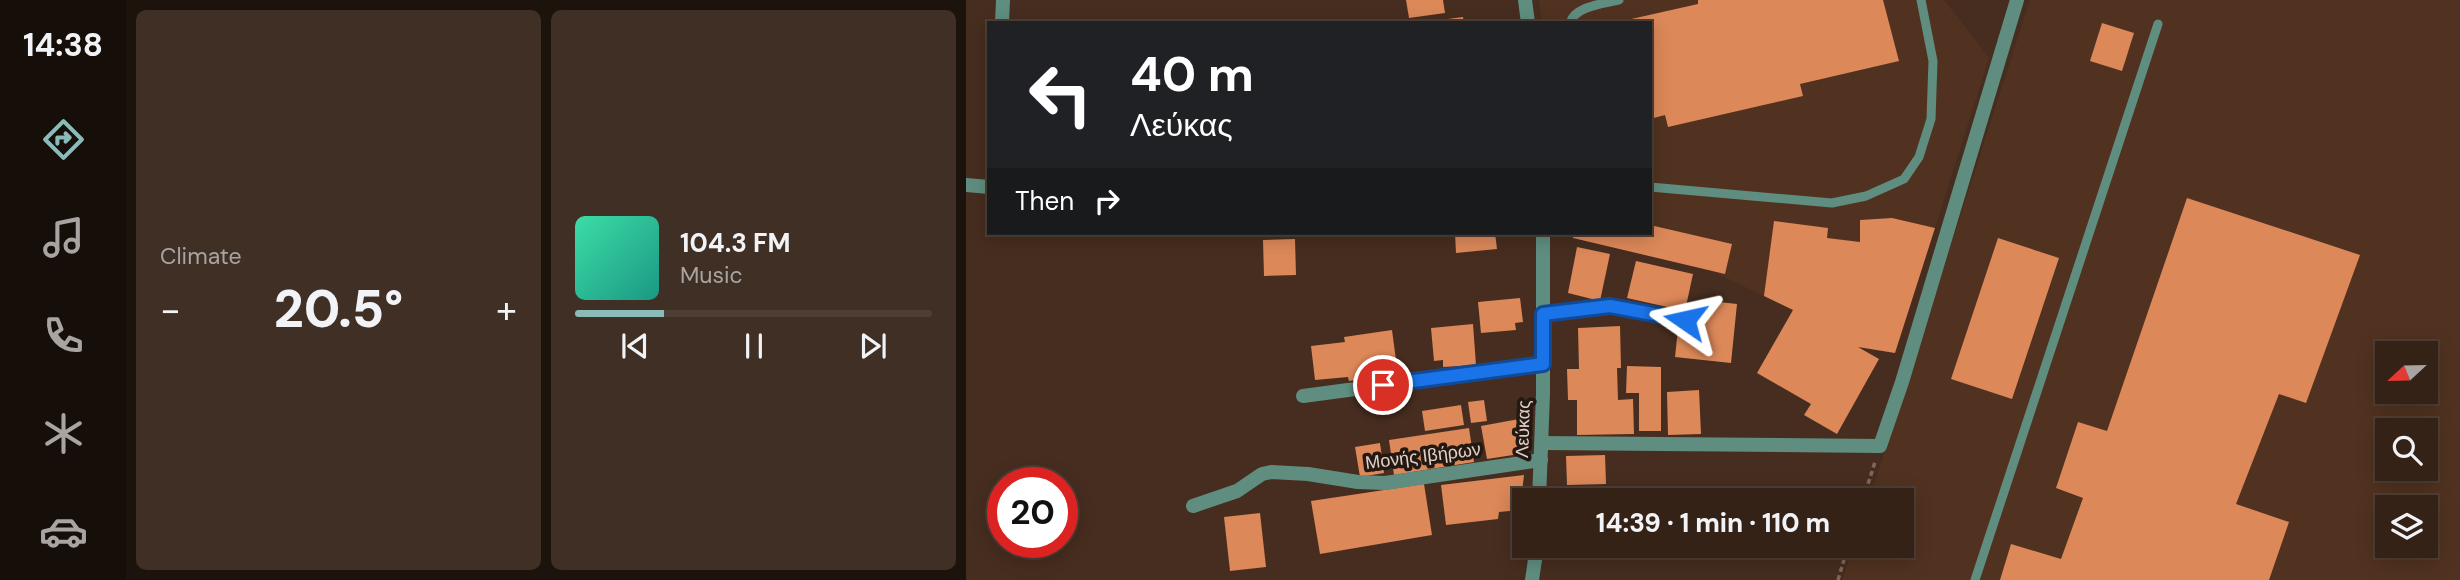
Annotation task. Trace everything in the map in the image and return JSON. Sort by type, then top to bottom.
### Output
[{"type":"street","points":[[1002,21],[1003,0]]},
{"type":"street","points":[[1525,0],[1528,21]]},
{"type":"street","points":[[1542,443],[1880,446],[1902,382],[2017,0]]},
{"type":"street","points":[[966,185],[987,187]]},
{"type":"street","name":"Λεύκας","points":[[1540,488],[1544,235]]},
{"type":"street","points":[[1303,396],[1543,364]]},
{"type":"street","name":"Μονής Ιβήρων","points":[[1193,506],[1237,491],[1271,472],[1385,483],[1541,460]]},
{"type":"street","points":[[1532,580],[1535,558]]},
{"type":"lane","points":[[1570,21],[1578,11],[1619,0]]},
{"type":"lane","points":[[1652,187],[1832,203],[1867,196],[1904,179],[1919,157],[1931,119],[1933,61],[1921,0]]},
{"type":"lane","points":[[1975,580],[2158,24]]},
{"type":"lane","points":[[1543,314],[1610,306],[1685,320]]},
{"type":"path","points":[[1867,488],[1880,446]]},
{"type":"path","points":[[1838,580],[1844,558]]},
{"type":"shaded area","points":[[1539,0],[1944,0],[1989,58],[1895,353],[1858,347],[1793,310],[1710,270],[1564,236],[1652,235],[1652,21],[1542,21]]},
{"type":"shaded area","points":[[2030,0],[2460,0],[2460,580],[1842,580],[1850,558],[1914,558],[1914,488],[1873,488]]},
{"type":"building","points":[[1406,0],[1443,0],[1445,13],[1409,18]]},
{"type":"building","points":[[1698,0],[1883,0],[1899,61],[1800,84],[1803,96],[1668,127],[1665,115],[1652,118],[1652,21],[1622,21],[1698,4]]},
{"type":"building","points":[[1463,17],[1464,21],[1440,21]]},
{"type":"building","points":[[2102,23],[2134,33],[2122,71],[2090,61]]},
{"type":"building","points":[[2187,198],[2360,255],[2306,403],[2279,394],[2236,504],[2289,522],[2269,580],[2000,580],[2011,544],[2061,559],[2083,498],[2056,488],[2078,422],[2107,431]]},
{"type":"building","points":[[1892,218],[1935,228],[1895,353],[1858,347],[1879,359],[1837,434],[1804,415],[1811,404],[1757,373],[1793,310],[1764,296],[1774,221],[1828,228],[1827,238],[1860,242],[1860,220]]},
{"type":"building","points":[[1652,225],[1732,244],[1725,274],[1573,238],[1574,235],[1652,235]]},
{"type":"building","points":[[1455,235],[1495,235],[1497,249],[1456,253]]},
{"type":"building","points":[[1998,238],[2059,258],[2012,399],[1951,379]]},
{"type":"building","points":[[1295,239],[1296,275],[1264,276],[1263,240]]},
{"type":"building","points":[[1577,247],[1610,254],[1600,301],[1568,293]]},
{"type":"building","points":[[1636,261],[1693,274],[1685,311],[1627,298]]},
{"type":"building","points":[[1520,298],[1523,322],[1515,323],[1516,330],[1481,333],[1478,302]]},
{"type":"building","points":[[1701,300],[1737,304],[1731,363],[1675,357],[1678,329],[1698,332]]},
{"type":"building","points":[[1473,324],[1476,365],[1443,367],[1443,360],[1434,361],[1431,328]]},
{"type":"building","points":[[1620,326],[1621,368],[1617,368],[1618,400],[1633,399],[1634,434],[1577,435],[1577,400],[1568,400],[1567,369],[1579,369],[1578,328]]},
{"type":"building","points":[[1392,330],[1398,375],[1349,381],[1348,377],[1315,380],[1311,346],[1345,342],[1344,337]]},
{"type":"building","points":[[1627,366],[1661,367],[1661,431],[1639,431],[1639,393],[1626,393]]},
{"type":"building","points":[[1699,390],[1701,434],[1668,435],[1667,392]]},
{"type":"building","points":[[1484,400],[1487,421],[1471,423],[1468,402]]},
{"type":"building","points":[[1461,405],[1464,425],[1425,431],[1422,411]]},
{"type":"building","points":[[1519,419],[1530,422],[1526,453],[1487,459],[1481,426]]},
{"type":"building","points":[[1469,428],[1474,462],[1394,475],[1389,440]]},
{"type":"building","points":[[1380,443],[1384,473],[1360,477],[1355,447]]},
{"type":"building","points":[[1605,455],[1606,484],[1567,485],[1566,456]]},
{"type":"building","points":[[1524,475],[1523,488],[1512,488],[1512,511],[1499,512],[1498,519],[1446,525],[1441,485]]},
{"type":"building","points":[[1424,484],[1432,535],[1320,554],[1311,501]]},
{"type":"building","points":[[1260,513],[1266,567],[1230,571],[1224,517]]},
{"type":"route","points":[[1383,385],[1543,364],[1543,314],[1610,306],[1685,320]]}]
